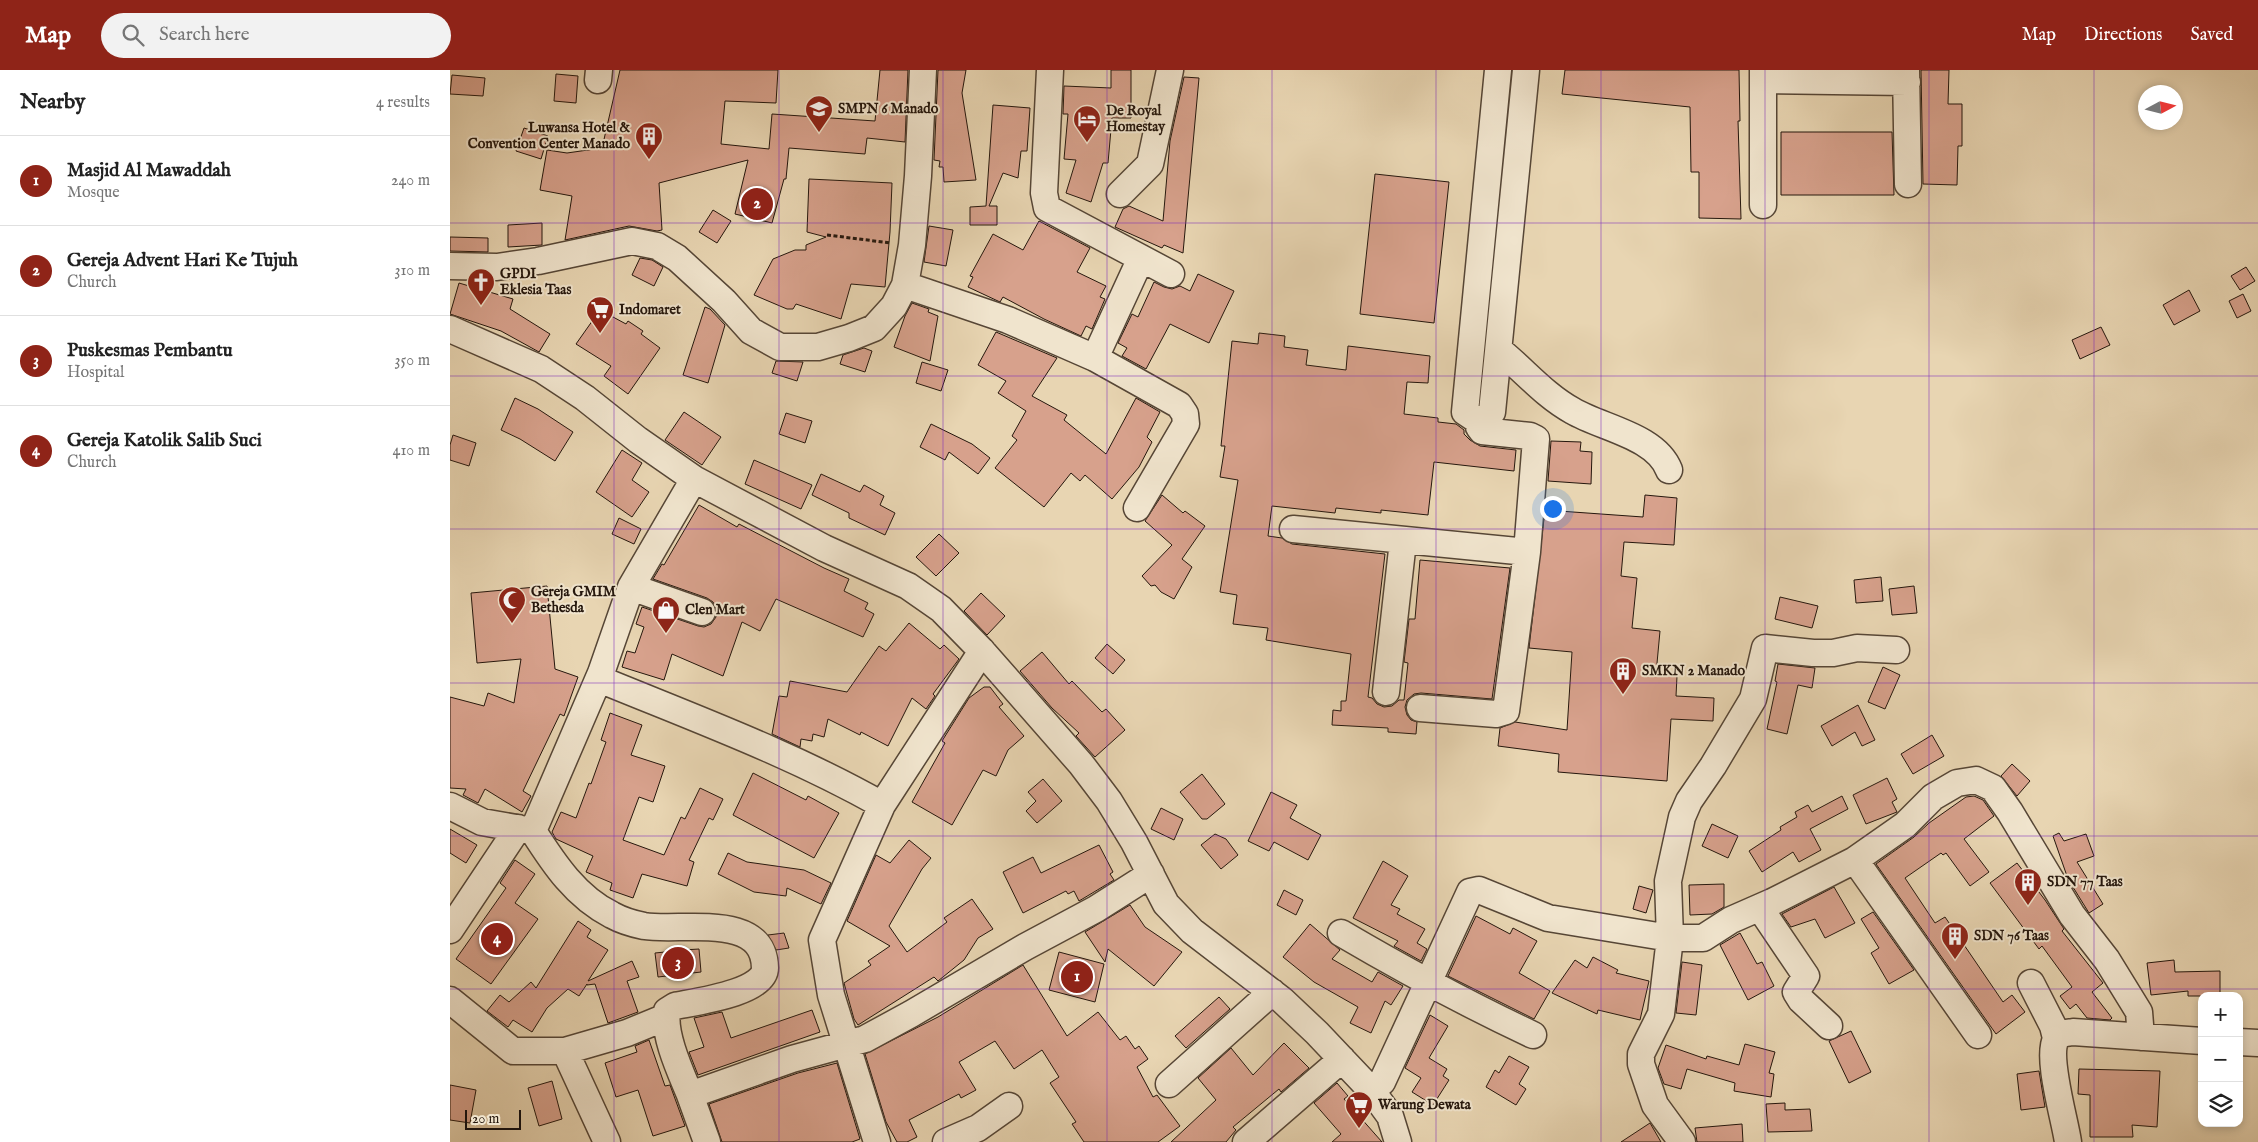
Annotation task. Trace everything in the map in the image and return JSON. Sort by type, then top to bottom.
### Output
[{"type":"street","points":[[450,266],[497,267],[538,261],[632,241],[657,246],[677,258],[724,301],[751,331],[780,347],[818,347],[874,328],[894,306],[905,285],[912,245],[923,70]]},
{"type":"street","points":[[1050,70],[1044,193],[1047,208],[1172,274]]},
{"type":"street","points":[[1120,194],[1150,164],[1170,70]]},
{"type":"street","points":[[1420,708],[1496,714],[1506,711],[1527,552],[1536,439],[1534,436],[1482,431],[1479,427],[1480,422],[1492,412],[1526,77],[1497,75],[1465,412],[1480,422]]},
{"type":"street","points":[[1763,205],[1764,75],[1906,76],[1908,184]]},
{"type":"street","points":[[1095,358],[1141,258]]},
{"type":"street","points":[[905,285],[1008,320],[1095,358],[1179,405],[1185,414],[1186,424],[1137,508]]},
{"type":"street","points":[[450,329],[541,369],[585,398],[638,440],[694,479],[824,548],[908,586],[941,609],[1042,717],[1104,793],[1134,842],[1166,904],[1192,931],[1221,955],[1272,992],[1317,1033],[1371,1090],[1390,1116],[1398,1142]]},
{"type":"street","points":[[1498,350],[1541,390],[1562,404],[1592,421],[1612,428],[1652,448],[1664,458],[1669,470]]},
{"type":"street","points":[[450,930],[525,829],[601,672],[631,587],[694,479]]},
{"type":"street","points":[[1293,529],[1527,552]]},
{"type":"street","points":[[1386,692],[1403,541]]},
{"type":"street","points":[[631,587],[702,612]]},
{"type":"street","points":[[1682,1142],[1655,1105],[1640,1064],[1641,1054],[1661,1014],[1670,938],[1668,881],[1682,817],[1688,801],[1713,766],[1753,699],[1765,648],[1813,653],[1833,653],[1857,648],[1896,650]]},
{"type":"street","points":[[877,1142],[831,995],[822,940],[886,798],[982,651]]},
{"type":"street","points":[[601,672],[848,786],[886,798]]},
{"type":"street","points":[[1371,1090],[1382,1082],[1470,892],[1479,890],[1548,918],[1670,938],[1702,938],[1731,920],[1760,908],[1855,860],[1905,825],[1933,797],[1957,783],[1976,780],[1993,788],[2010,812],[2072,915],[2107,960],[2139,1012],[2141,1037]]},
{"type":"street","points":[[450,806],[482,822],[525,829],[579,893],[612,915],[644,926],[700,927],[740,932],[748,934],[757,943],[763,953],[765,972],[761,979],[732,993],[675,1006],[667,1011],[666,1017],[673,1050],[707,1142]]},
{"type":"street","points":[[1855,860],[1978,1035]]},
{"type":"street","points":[[690,1095],[792,1059],[865,1039],[1019,950],[1096,909],[1151,874]]},
{"type":"street","points":[[1760,908],[1806,976],[1796,992],[1801,1000],[1829,1026]]},
{"type":"street","points":[[1341,933],[1429,982],[1533,1034]]},
{"type":"street","points":[[2031,983],[2054,1026],[2056,1038],[2053,1048],[2054,1070],[2068,1142]]},
{"type":"street","points":[[1168,1084],[1272,992]]},
{"type":"street","points":[[455,1008],[513,1051],[565,1051],[627,1033],[666,1017]]},
{"type":"street","points":[[2056,1038],[2063,1033],[2073,1032],[2198,1040]]},
{"type":"street","points":[[2243,1042],[2258,1043]]},
{"type":"street","points":[[565,1051],[607,1142]]},
{"type":"street","points":[[1246,1142],[1342,1059]]},
{"type":"street","points":[[946,1142],[978,1128],[1008,1106]]},
{"type":"path","points":[[827,235],[912,245]]},
{"type":"building","points":[[620,70],[778,70],[776,103],[725,101],[721,144],[769,149],[772,114],[875,121],[880,70],[908,70],[905,142],[867,138],[865,154],[789,148],[786,179],[784,179],[772,223],[735,214],[748,160],[659,183],[662,230],[657,231],[629,226],[565,240],[572,196],[540,190],[547,150],[567,153],[602,148]]},
{"type":"building","points":[[938,70],[966,70],[962,93],[976,180],[944,182],[943,167],[939,167],[940,161],[934,160]]},
{"type":"building","points":[[1111,70],[1131,70],[1131,118],[1112,118],[1108,163],[1103,163],[1091,202],[1066,193],[1076,160],[1064,159],[1068,114],[1063,114],[1064,86],[1111,88]]},
{"type":"building","points":[[1565,70],[1739,70],[1740,121],[1738,121],[1741,219],[1699,218],[1699,172],[1691,172],[1690,107],[1562,94]]},
{"type":"building","points":[[1921,70],[1949,70],[1948,104],[1962,104],[1962,146],[1958,146],[1957,185],[1923,184]]},
{"type":"building","points":[[556,74],[578,76],[576,103],[554,101]]},
{"type":"building","points":[[452,75],[485,78],[483,96],[450,94]]},
{"type":"building","points":[[1184,77],[1199,78],[1183,253],[1164,245],[1162,248],[1115,227],[1123,209],[1129,206],[1163,221],[1170,141]]},
{"type":"building","points":[[993,105],[1030,108],[1027,151],[1021,151],[1018,178],[1003,173],[989,206],[997,206],[997,225],[970,225],[970,207],[986,206]]},
{"type":"building","points":[[524,128],[548,136],[541,159],[516,151]]},
{"type":"building","points":[[1781,132],[1892,132],[1894,195],[1781,195]]},
{"type":"building","points":[[1375,174],[1449,182],[1434,323],[1360,314]]},
{"type":"building","points":[[809,179],[892,183],[885,287],[851,284],[841,319],[796,304],[793,309],[787,309],[754,295],[773,259],[795,250],[806,250],[806,245],[826,237],[807,232]]},
{"type":"building","points":[[713,210],[731,221],[717,243],[699,232]]},
{"type":"building","points":[[1039,221],[1090,248],[1077,272],[1106,286],[1100,297],[1105,299],[1092,329],[1086,326],[1081,336],[1003,297],[1000,302],[968,287],[973,277],[970,276],[993,234],[1023,250]]},
{"type":"building","points":[[542,223],[542,245],[508,247],[508,225]]},
{"type":"building","points":[[929,226],[953,230],[946,266],[924,262]]},
{"type":"building","points":[[450,237],[488,238],[488,252],[450,251]]},
{"type":"building","points":[[640,258],[652,260],[663,267],[654,286],[632,275]]},
{"type":"building","points":[[2246,267],[2255,281],[2240,290],[2231,276]]},
{"type":"building","points":[[1198,274],[1234,291],[1209,343],[1170,324],[1146,369],[1122,356],[1127,348],[1118,343],[1132,314],[1138,317],[1154,282],[1172,289],[1180,286],[1190,291]]},
{"type":"building","name":"GPDI Eklesia Taas","points":[[459,283],[513,299],[510,309],[550,334],[539,352],[501,331],[450,314]]},
{"type":"building","points":[[2189,290],[2200,311],[2174,325],[2163,305]]},
{"type":"building","points":[[2243,294],[2251,311],[2237,318],[2229,301]]},
{"type":"building","points":[[912,303],[929,309],[928,312],[938,316],[930,361],[894,347],[905,316]]},
{"type":"building","points":[[705,307],[710,309],[725,325],[708,383],[683,375]]},
{"type":"building","points":[[600,310],[626,324],[628,321],[643,331],[641,334],[660,348],[628,394],[604,376],[611,366],[576,344]]},
{"type":"building","points":[[2101,327],[2110,345],[2080,359],[2072,340]]},
{"type":"building","points":[[996,332],[1057,358],[1032,396],[1067,415],[1064,420],[1106,454],[1136,398],[1160,412],[1147,437],[1152,442],[1139,467],[1112,499],[1085,475],[1080,481],[1071,473],[1044,507],[995,468],[1017,440],[1012,436],[1026,411],[998,393],[1006,381],[978,365]]},
{"type":"building","points":[[1259,333],[1285,336],[1284,347],[1308,350],[1306,365],[1346,370],[1348,346],[1430,356],[1428,383],[1407,382],[1404,414],[1438,418],[1438,422],[1456,424],[1464,430],[1464,434],[1470,440],[1480,446],[1516,450],[1514,471],[1434,462],[1428,515],[1381,510],[1381,513],[1336,508],[1335,513],[1272,506],[1268,536],[1282,538],[1292,544],[1385,554],[1368,697],[1384,707],[1392,706],[1399,700],[1404,700],[1408,663],[1404,662],[1409,619],[1415,619],[1420,560],[1510,568],[1492,699],[1414,694],[1407,700],[1405,707],[1407,715],[1411,720],[1417,722],[1416,734],[1388,732],[1388,728],[1332,725],[1333,710],[1341,711],[1341,701],[1346,701],[1351,654],[1266,640],[1268,628],[1233,624],[1237,595],[1220,592],[1238,480],[1220,477],[1225,446],[1221,446],[1232,341],[1258,344]]},
{"type":"building","points":[[864,348],[872,351],[865,372],[840,364],[843,355]]},
{"type":"building","points":[[776,361],[803,362],[797,381],[772,373]]},
{"type":"building","points":[[922,362],[948,370],[941,391],[916,383]]},
{"type":"building","points":[[515,398],[538,409],[573,432],[555,461],[520,439],[501,430]]},
{"type":"building","points":[[684,412],[721,437],[702,465],[665,440]]},
{"type":"building","points":[[786,413],[812,421],[805,443],[779,434]]},
{"type":"building","points":[[931,424],[972,444],[990,458],[978,474],[949,452],[945,460],[920,447]]},
{"type":"building","points":[[453,435],[476,443],[469,466],[450,460],[450,445]]},
{"type":"building","points":[[1551,441],[1581,442],[1580,451],[1592,452],[1591,484],[1548,481]]},
{"type":"building","points":[[622,450],[642,463],[632,480],[649,492],[632,517],[596,492]]},
{"type":"building","points":[[754,460],[812,485],[801,509],[745,484]]},
{"type":"building","points":[[821,474],[860,492],[864,485],[884,496],[880,505],[895,513],[885,535],[849,518],[849,513],[812,495]]},
{"type":"building","points":[[1162,495],[1183,513],[1185,511],[1205,526],[1182,559],[1192,567],[1174,599],[1161,592],[1155,585],[1151,586],[1142,576],[1172,545],[1145,521]]},
{"type":"building","points":[[1645,495],[1677,498],[1674,545],[1624,542],[1621,576],[1637,578],[1632,628],[1660,631],[1656,674],[1677,676],[1676,696],[1714,698],[1713,721],[1671,719],[1667,781],[1558,772],[1559,754],[1498,746],[1500,728],[1515,722],[1567,730],[1572,652],[1529,648],[1545,510],[1643,517]]},
{"type":"building","points":[[699,505],[737,527],[739,524],[849,579],[844,591],[868,603],[865,609],[874,614],[863,637],[776,599],[760,631],[742,622],[723,676],[672,654],[664,680],[622,667],[627,651],[635,653],[644,627],[636,624],[642,607],[704,627],[711,624],[716,617],[717,609],[713,602],[707,598],[653,579],[662,564],[664,565]]},
{"type":"building","points":[[619,518],[641,529],[634,544],[612,534]]},
{"type":"building","points":[[939,534],[959,553],[936,576],[916,557]]},
{"type":"building","points":[[1881,577],[1883,601],[1856,603],[1854,580]]},
{"type":"building","points":[[547,586],[555,669],[578,677],[564,716],[560,714],[523,791],[531,796],[522,812],[485,789],[478,803],[463,795],[466,789],[450,788],[450,697],[484,706],[488,693],[514,703],[521,659],[477,663],[471,593]]},
{"type":"building","points":[[1914,586],[1917,613],[1892,615],[1889,589]]},
{"type":"building","points":[[981,593],[1005,616],[987,635],[964,611]]},
{"type":"building","points":[[1780,597],[1818,606],[1812,628],[1775,619]]},
{"type":"building","points":[[909,623],[940,649],[944,645],[959,659],[933,694],[935,696],[926,709],[912,698],[888,746],[861,732],[860,735],[828,719],[824,737],[813,734],[812,741],[801,739],[800,747],[772,734],[779,696],[787,697],[790,681],[847,692],[879,646],[886,651]]},
{"type":"building","points":[[1107,644],[1125,660],[1113,674],[1095,658]]},
{"type":"building","points":[[1042,652],[1069,684],[1072,681],[1102,712],[1106,709],[1125,730],[1095,757],[1076,736],[1079,733],[1052,708],[1020,671]]},
{"type":"building","points":[[1778,664],[1815,668],[1812,688],[1798,685],[1787,734],[1767,729],[1777,682],[1775,681]]},
{"type":"building","points":[[1883,667],[1900,675],[1885,709],[1868,702]]},
{"type":"building","points":[[984,687],[990,687],[1003,704],[999,707],[1024,736],[1008,750],[996,776],[983,770],[952,825],[912,802],[945,743],[942,741],[969,698]]},
{"type":"building","points":[[1858,705],[1875,740],[1862,746],[1855,732],[1832,746],[1821,726]]},
{"type":"building","points":[[610,713],[642,725],[631,755],[665,766],[653,802],[639,797],[623,840],[664,855],[681,817],[685,819],[700,788],[723,799],[713,820],[709,818],[689,860],[694,862],[687,886],[642,874],[633,898],[610,890],[612,883],[586,872],[593,856],[556,839],[552,832],[561,812],[576,818],[606,742],[601,740]]},
{"type":"building","points":[[1932,735],[1944,756],[1913,774],[1901,754]]},
{"type":"building","points":[[2012,764],[2030,781],[2017,796],[2001,776]]},
{"type":"building","points":[[753,773],[806,800],[808,796],[839,813],[814,858],[733,815]]},
{"type":"building","points":[[1202,774],[1225,804],[1207,819],[1202,819],[1180,792]]},
{"type":"building","points":[[1887,778],[1897,799],[1892,802],[1897,812],[1866,824],[1853,795]]},
{"type":"building","points":[[1043,779],[1062,801],[1037,823],[1026,811],[1036,801],[1028,792]]},
{"type":"building","points":[[1271,792],[1297,805],[1290,818],[1321,835],[1308,860],[1274,842],[1269,851],[1248,841]]},
{"type":"building","points":[[1842,796],[1848,809],[1810,829],[1821,850],[1799,862],[1793,852],[1762,872],[1749,851],[1781,830],[1780,827],[1797,817],[1795,812],[1808,805],[1812,812]]},
{"type":"building","points":[[1974,796],[1983,800],[1994,816],[1964,839],[1989,872],[1970,886],[1946,853],[1943,855],[1941,853],[1905,878],[1935,923],[1945,917],[2003,1002],[2012,995],[2025,1012],[1996,1034],[1876,864],[1966,797]]},
{"type":"building","points":[[1161,808],[1183,819],[1174,840],[1151,829]]},
{"type":"building","points":[[1712,824],[1738,836],[1728,858],[1702,846]]},
{"type":"building","points":[[450,829],[477,845],[466,863],[450,853]]},
{"type":"building","points":[[2059,833],[2064,841],[2086,834],[2094,856],[2077,862],[2103,904],[2089,913],[2068,879],[2053,836]]},
{"type":"building","points":[[1215,834],[1226,839],[1238,855],[1221,869],[1201,845]]},
{"type":"building","points":[[909,840],[931,858],[922,869],[889,926],[907,952],[947,922],[944,918],[972,899],[993,929],[978,938],[964,960],[938,981],[934,977],[858,1025],[854,1019],[844,983],[871,965],[868,961],[890,946],[847,921],[876,855],[890,863]]},
{"type":"building","points":[[1099,845],[1113,872],[1110,874],[1114,880],[1079,901],[1074,891],[1068,894],[1066,891],[1023,913],[1003,872],[1033,857],[1041,873]]},
{"type":"building","points":[[728,853],[747,862],[804,870],[831,883],[821,904],[787,888],[786,896],[754,892],[718,874]]},
{"type":"building","points":[[515,860],[535,874],[515,903],[538,919],[491,984],[456,959],[506,888],[500,883]]},
{"type":"building","points":[[1383,861],[1408,876],[1391,905],[1400,909],[1397,914],[1425,929],[1417,943],[1427,949],[1421,961],[1394,946],[1398,941],[1353,918]]},
{"type":"building","points":[[2017,863],[2045,900],[2064,929],[2062,931],[2103,983],[2092,992],[2112,1018],[2110,1020],[2087,1018],[2076,1004],[2070,1009],[2060,996],[2072,987],[2042,946],[2039,949],[1990,883]]},
{"type":"building","points":[[1724,884],[1724,907],[1712,914],[1690,915],[1689,885]]},
{"type":"building","points":[[1639,886],[1653,890],[1646,913],[1633,909]]},
{"type":"building","points":[[1834,887],[1855,923],[1825,938],[1815,919],[1791,927],[1782,914]]},
{"type":"building","points":[[1284,890],[1303,900],[1296,915],[1277,905]]},
{"type":"building","points":[[1130,905],[1145,927],[1182,952],[1154,986],[1108,949],[1105,962],[1085,932]]},
{"type":"building","points":[[1873,912],[1914,970],[1889,984],[1871,953],[1879,948],[1861,919]]},
{"type":"building","points":[[1476,916],[1510,934],[1513,928],[1537,941],[1519,973],[1550,991],[1534,1019],[1448,976]]},
{"type":"building","points":[[578,921],[591,930],[587,937],[608,950],[588,981],[632,961],[639,977],[627,981],[638,1012],[608,1023],[595,984],[587,984],[579,996],[568,989],[547,1008],[532,1032],[513,1020],[508,1027],[487,1011],[500,995],[509,1002],[531,982],[536,988]]},
{"type":"building","points":[[1310,924],[1340,950],[1332,959],[1372,982],[1378,972],[1403,986],[1391,1005],[1385,1001],[1371,1033],[1350,1023],[1358,1007],[1314,982],[1283,957]]},
{"type":"building","points":[[784,933],[789,948],[776,950],[768,935]]},
{"type":"building","points":[[1740,933],[1757,964],[1762,962],[1774,986],[1748,1000],[1720,945]]},
{"type":"building","points":[[699,949],[701,972],[658,977],[655,953],[665,952],[680,958],[683,950]]},
{"type":"building","points":[[1059,952],[1104,964],[1095,1002],[1049,990]]},
{"type":"building","points":[[1593,957],[1618,970],[1616,973],[1649,981],[1640,1020],[1598,1010],[1597,1014],[1552,993],[1575,960],[1587,968]]},
{"type":"building","points":[[2174,960],[2175,972],[2220,971],[2220,992],[2198,992],[2198,996],[2188,996],[2188,991],[2151,995],[2147,963]]},
{"type":"building","points":[[1682,962],[1702,965],[1696,1015],[1676,1013]]},
{"type":"building","points":[[1023,965],[1067,1036],[1098,1012],[1120,1040],[1126,1036],[1135,1049],[1139,1046],[1148,1059],[1137,1067],[1153,1097],[1157,1095],[1180,1126],[1158,1142],[1084,1142],[1072,1124],[1076,1122],[1050,1083],[1059,1077],[1042,1050],[1014,1069],[995,1041],[959,1062],[976,1090],[961,1098],[959,1094],[909,1120],[917,1137],[907,1142],[897,1142],[886,1122],[865,1054],[938,1017]]},
{"type":"building","points":[[1219,997],[1230,1009],[1186,1048],[1175,1036]]},
{"type":"building","points":[[812,1010],[820,1032],[698,1075],[689,1052],[704,1047],[694,1018],[722,1012],[731,1038]]},
{"type":"building","points":[[1430,1015],[1448,1026],[1429,1058],[1447,1069],[1443,1076],[1449,1080],[1433,1105],[1412,1092],[1421,1078],[1405,1068]]},
{"type":"building","points":[[1851,1031],[1871,1072],[1849,1083],[1829,1041]]},
{"type":"building","points":[[649,1040],[665,1086],[670,1085],[685,1126],[653,1136],[638,1090],[616,1097],[605,1063],[637,1052],[635,1046]]},
{"type":"building","points":[[1284,1043],[1309,1068],[1281,1092],[1279,1089],[1233,1127],[1236,1130],[1226,1142],[1171,1142],[1216,1100],[1198,1078],[1231,1048],[1253,1075]]},
{"type":"building","points":[[1745,1044],[1775,1052],[1769,1073],[1774,1074],[1771,1097],[1734,1091],[1735,1083],[1687,1069],[1681,1089],[1664,1084],[1658,1068],[1666,1045],[1706,1059],[1707,1056],[1739,1065]]},
{"type":"building","points":[[1509,1056],[1529,1067],[1519,1084],[1526,1089],[1516,1105],[1486,1087],[1495,1070],[1499,1073]]},
{"type":"building","points":[[837,1063],[860,1139],[852,1142],[722,1142],[709,1104],[798,1073]]},
{"type":"building","points":[[2079,1069],[2160,1071],[2157,1127],[2132,1125],[2133,1137],[2090,1137],[2090,1095],[2078,1094]]},
{"type":"building","points":[[2039,1071],[2045,1107],[2021,1110],[2017,1074]]},
{"type":"building","points":[[552,1081],[562,1119],[539,1126],[528,1088]]},
{"type":"building","points":[[1337,1083],[1348,1096],[1344,1099],[1382,1142],[1332,1142],[1341,1134],[1314,1103]]},
{"type":"building","points":[[450,1085],[476,1090],[470,1123],[450,1120]]},
{"type":"building","points":[[1785,1103],[1785,1110],[1810,1109],[1812,1131],[1768,1132],[1766,1104]]},
{"type":"building","points":[[1650,1123],[1661,1142],[1621,1142]]},
{"type":"building","points":[[1742,1124],[1743,1142],[1697,1142],[1695,1128]]},
{"type":"place","name":"SMPN 6 Manado","points":[[819,133]]},
{"type":"place","name":"De Royal Homestay","points":[[1087,143]]},
{"type":"place","name":"Luwansa Hotel & Convention Center Manado","points":[[649,160]]},
{"type":"place","name":"Gereja Advent Hari Ke Tujuh","points":[[757,204]]},
{"type":"place","name":"GPDI Eklesia Taas","points":[[481,306]]},
{"type":"place","name":"Indomaret","points":[[600,334]]},
{"type":"place","name":"Gereja GMIM Bethesda","points":[[512,624]]},
{"type":"place","name":"Clen Mart","points":[[666,634]]},
{"type":"place","name":"SMKN 2 Manado","points":[[1623,695]]},
{"type":"place","name":"SDN 77 Taas","points":[[2028,906]]},
{"type":"place","name":"Gereja Katolik Salib Suci","points":[[497,939]]},
{"type":"place","name":"SDN 76 Taas","points":[[1955,960]]},
{"type":"place","name":"Puskesmas Pembantu","points":[[678,963]]},
{"type":"place","name":"Masjid Al Mawaddah","points":[[1077,977]]},
{"type":"place","name":"Warung Dewata","points":[[1359,1129]]}]
